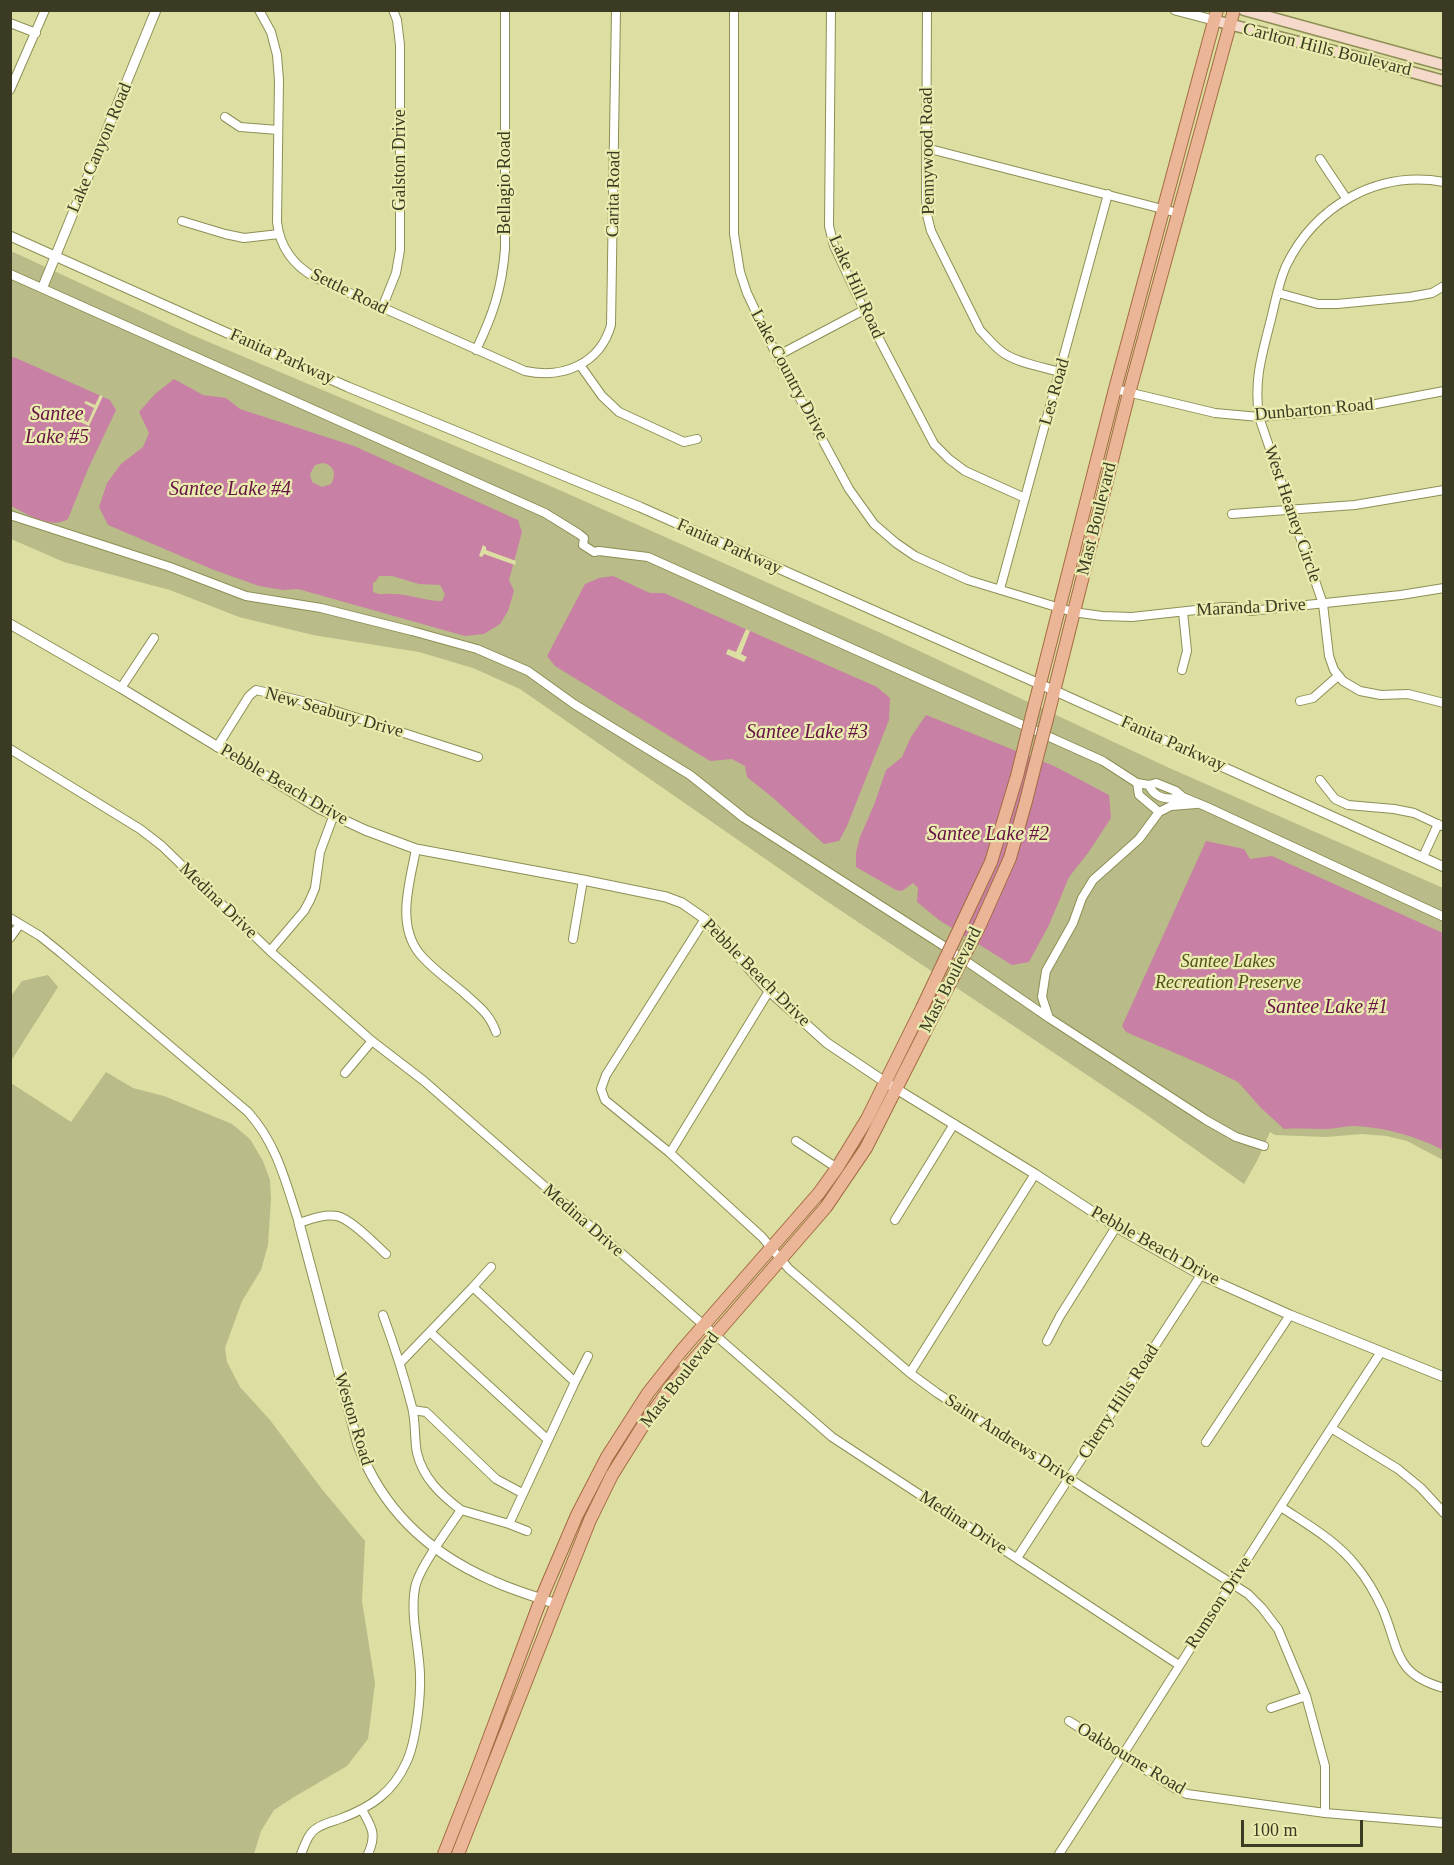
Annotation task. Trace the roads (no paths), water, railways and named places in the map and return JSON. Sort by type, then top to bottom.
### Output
[{"type":"main road","name":"Mast Boulevard","points":[[459,1852],[590,1520],[612,1474],[670,1388],[826,1207],[866,1148],[980,925],[1010,858],[1129,393],[1234,10]]},
{"type":"main road","name":"Carlton Hills Boulevard","points":[[1244,10],[1443,65]]},
{"type":"main road","name":"Carlton Hills Boulevard","points":[[1215,15],[1230,25],[1443,81]]},
{"type":"main road","name":"Mast Boulevard","points":[[444,1854],[541,1599],[577,1515],[607,1457],[648,1393],[703,1325],[819,1193],[837,1168],[867,1119],[991,862],[1017,776],[1115,389],[1215,15]]},
{"type":"main road","points":[[459,1852],[459,1834],[475,1788],[476,1773]]},
{"type":"street","points":[[10,90],[45,10]]},
{"type":"street","name":"Lake Canyon Road","points":[[44,284],[156,10]]},
{"type":"street","name":"Settle Road","points":[[259,10],[271,32],[277,55],[279,80],[277,222],[279,234],[290,257],[308,274],[525,371],[557,373],[580,365]]},
{"type":"street","name":"Galston Drive","points":[[382,308],[396,273],[400,250],[400,45],[397,20],[393,10]]},
{"type":"street","name":"Bellagio Road","points":[[476,350],[492,315],[503,274],[505,10]]},
{"type":"street","name":"Carita Road","points":[[580,365],[591,358],[601,347],[609,332],[612,317],[616,10]]},
{"type":"street","name":"Lake Country Drive","points":[[734,10],[735,252],[747,293],[777,356],[849,489],[874,524],[915,556],[975,582],[1059,608]]},
{"type":"street","name":"Lake Hill Road","points":[[831,10],[830,226],[834,246],[864,310],[934,444],[964,471],[1025,498]]},
{"type":"street","name":"Pennywood Road","points":[[927,10],[926,196],[931,231],[980,330],[1003,354],[1060,372]]},
{"type":"street","name":"Carlton Hills Boulevard","points":[[1175,10],[1215,15]]},
{"type":"street","points":[[10,23],[36,33]]},
{"type":"street","points":[[225,117],[240,127],[278,130]]},
{"type":"street","points":[[926,148],[1178,213]]},
{"type":"street","points":[[1320,159],[1346,198]]},
{"type":"street","name":"West Heaney Circle","points":[[1338,676],[1329,657],[1323,604],[1259,417],[1258,366],[1286,267],[1303,238],[1325,214],[1346,198],[1368,188],[1392,182],[1416,180],[1443,182]]},
{"type":"street","name":"Les Road","points":[[1000,589],[1108,194]]},
{"type":"street","points":[[182,221],[244,238],[279,234]]},
{"type":"street","name":"Fanita Parkway","points":[[10,236],[348,387],[640,507],[1053,690],[1443,867]]},
{"type":"street","points":[[10,274],[544,513],[579,534],[584,538],[583,545],[594,552],[648,557],[1102,761],[1137,783],[1149,785],[1156,783],[1176,791],[1183,797],[1443,917]]},
{"type":"street","points":[[1278,293],[1318,304],[1337,304],[1410,297],[1432,293],[1443,286]]},
{"type":"street","points":[[777,356],[864,310]]},
{"type":"street","points":[[580,365],[602,396],[619,412],[684,442],[697,440]]},
{"type":"street","name":"Dunbarton Road","points":[[1115,389],[1215,413],[1259,417],[1350,409],[1443,391]]},
{"type":"street","points":[[1232,514],[1355,505],[1443,490]]},
{"type":"street","points":[[10,515],[147,559],[246,596],[321,608],[412,631],[477,650],[528,671],[574,704],[690,775],[744,818],[947,948],[1049,1018],[1206,1120],[1236,1137],[1264,1146]]},
{"type":"street","name":"Maranda Drive","points":[[1059,608],[1102,616],[1132,617],[1223,607],[1250,611],[1401,595],[1443,588]]},
{"type":"street","points":[[1182,670],[1187,651],[1183,612]]},
{"type":"street","name":"Pebble Beach Drive","points":[[10,624],[122,688],[333,817],[416,849],[583,880],[666,897],[682,903],[705,919],[769,991],[827,1043],[1116,1227],[1201,1275],[1290,1315],[1443,1377]]},
{"type":"street","points":[[122,688],[154,638]]},
{"type":"street","points":[[1300,701],[1313,698],[1338,676],[1348,685],[1360,691],[1381,695],[1408,694],[1443,703]]},
{"type":"street","name":"New Seabury Drive","points":[[217,747],[249,696],[256,690],[311,703],[478,757]]},
{"type":"street","name":"Medina Drive","points":[[10,749],[140,829],[162,846],[270,951],[372,1041],[424,1081],[832,1437],[1179,1665]]},
{"type":"street","points":[[1320,780],[1335,799],[1348,805],[1414,813],[1441,826],[1422,857]]},
{"type":"street","points":[[1137,783],[1139,795],[1159,812]]},
{"type":"street","points":[[1049,1018],[1042,997],[1046,971],[1073,923],[1082,898],[1093,880],[1139,839],[1159,812],[1171,806],[1200,804]]},
{"type":"street","points":[[270,951],[304,911],[310,900],[315,888],[320,852],[333,817]]},
{"type":"street","points":[[416,849],[406,908],[406,923],[410,937],[424,958],[490,1017],[496,1032]]},
{"type":"street","points":[[573,939],[583,880]]},
{"type":"street","points":[[10,918],[40,936],[61,953],[248,1112],[263,1130],[274,1149],[299,1223],[316,1217],[338,1216],[349,1222],[386,1254]]},
{"type":"street","name":"Saint Andrews Drive","points":[[705,919],[603,1082],[601,1089],[603,1097],[670,1153],[771,1248],[789,1269],[910,1373],[1255,1601],[1273,1622],[1281,1636],[1306,1696],[1325,1766],[1325,1813]]},
{"type":"street","points":[[10,938],[20,924]]},
{"type":"street","points":[[670,1153],[769,991]]},
{"type":"street","points":[[345,1074],[372,1041]]},
{"type":"street","points":[[895,1220],[954,1124]]},
{"type":"street","points":[[796,1141],[837,1168]]},
{"type":"street","points":[[910,1373],[1035,1174]]},
{"type":"street","name":"Weston Road","points":[[299,1223],[354,1432],[363,1459],[376,1486],[404,1522],[447,1557],[491,1580],[556,1604]]},
{"type":"street","points":[[1047,1341],[1060,1316],[1116,1227]]},
{"type":"street","points":[[400,1363],[491,1268]]},
{"type":"street","name":"Cherry Hills Road","points":[[1017,1558],[1201,1275]]},
{"type":"street","points":[[473,1287],[575,1382]]},
{"type":"street","points":[[383,1315],[413,1410],[417,1452],[429,1481],[461,1510],[527,1531]]},
{"type":"street","points":[[1206,1442],[1290,1315]]},
{"type":"street","points":[[430,1332],[547,1439]]},
{"type":"street","name":"Rumson Drive","points":[[1059,1854],[1381,1352]]},
{"type":"street","points":[[509,1524],[588,1356]]},
{"type":"street","points":[[413,1410],[426,1412],[496,1479],[522,1493]]},
{"type":"street","points":[[1331,1428],[1398,1469],[1421,1488],[1443,1513]]},
{"type":"street","points":[[1281,1507],[1326,1537],[1349,1557],[1363,1574],[1382,1609],[1402,1662],[1419,1679],[1443,1688]]},
{"type":"street","points":[[301,1854],[307,1839],[316,1828],[374,1803],[396,1780],[406,1763],[413,1744],[420,1676],[414,1612],[415,1586],[424,1566],[461,1510]]},
{"type":"street","points":[[1270,1708],[1306,1696]]},
{"type":"street","name":"Oakbourne Road","points":[[1069,1721],[1186,1794],[1325,1813],[1443,1823]]},
{"type":"street","points":[[362,1810],[374,1836],[368,1854]]},
{"type":"water","name":"Santee Lake #5","points":[[11,357],[110,400],[116,410],[88,469],[68,519],[61,522],[39,520],[11,506]]},
{"type":"water","name":"Santee Lake #4","points":[[174,379],[203,395],[226,398],[240,409],[354,446],[518,520],[522,532],[509,580],[514,591],[508,611],[500,624],[484,634],[465,636],[298,589],[283,590],[259,586],[214,570],[108,525],[99,507],[107,483],[121,464],[143,447],[149,433],[139,412],[155,394]],"holes":[[[323,463],[330,466],[334,474],[331,484],[322,487],[312,482],[310,474],[315,465]],[[379,576],[392,576],[419,584],[440,585],[445,594],[442,601],[376,593],[373,592],[373,583]]]},
{"type":"water","name":"Santee Lake #3","points":[[613,576],[650,593],[664,593],[877,687],[890,698],[889,720],[839,841],[824,844],[747,777],[745,766],[732,759],[710,761],[555,666],[547,656],[585,584],[599,578]]},
{"type":"water","name":"Santee Lake #2","points":[[926,715],[1054,766],[1109,795],[1111,818],[1069,877],[1049,925],[1029,962],[1012,965],[939,920],[917,902],[918,888],[913,883],[902,891],[896,890],[856,867],[856,853],[860,837],[886,770],[902,757],[911,737]]},
{"type":"water","name":"Santee Lake #1","points":[[1206,841],[1244,849],[1250,859],[1272,856],[1443,933],[1443,1150],[1422,1140],[1377,1128],[1354,1126],[1329,1129],[1284,1129],[1238,1082],[1126,1032],[1122,1026]]},
{"type":"park label","name":"Santee Lakes Recreation Preserve","points":[[1228,972]]}]
